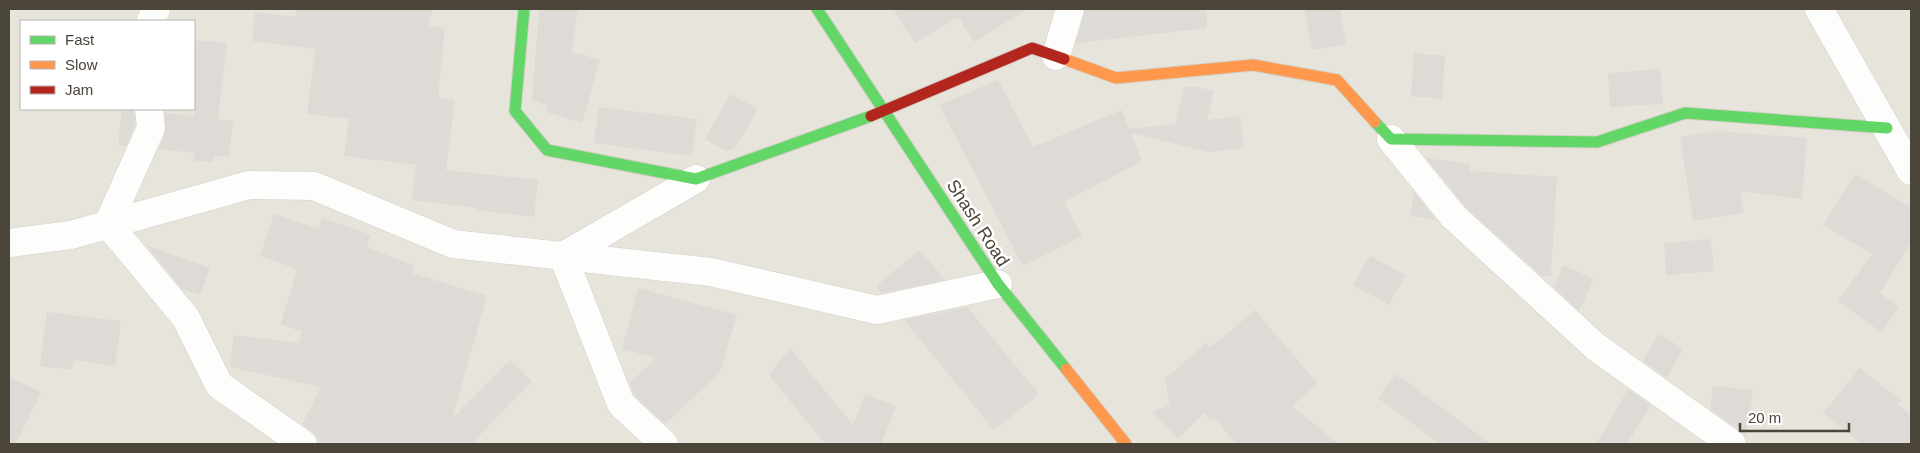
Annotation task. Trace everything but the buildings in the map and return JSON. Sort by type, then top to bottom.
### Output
[{"type":"street","points":[[524,9],[515,111],[546,150],[696,179]]},
{"type":"street","name":"Shash Road","points":[[817,9],[998,284],[1126,444]]},
{"type":"street","points":[[1056,56],[1070,9]]},
{"type":"street","points":[[1819,9],[1911,171]]},
{"type":"street","points":[[563,256],[696,179],[884,111],[1032,48],[1116,78],[1253,65],[1337,80],[1391,139],[1453,216],[1596,347],[1732,444]]},
{"type":"street","points":[[108,224],[151,128],[149,110]]},
{"type":"street","points":[[1391,139],[1597,142],[1685,113],[1887,128]]},
{"type":"street","points":[[9,243],[71,235],[249,185],[314,186],[453,244],[711,272],[877,310],[998,284]]},
{"type":"street","points":[[108,224],[186,318],[219,385],[303,444]]},
{"type":"street","points":[[563,256],[621,404],[664,444]]},
{"type":"shaded area","points":[[9,9],[1911,9],[1911,444],[9,444]]},
{"type":"traffic: fast","points":[[524,9],[515,111],[547,150],[696,179],[871,116]]},
{"type":"traffic: fast","points":[[817,9],[998,284],[1066,369]]},
{"type":"traffic: fast","points":[[1375,122],[1391,139],[1597,142],[1685,113],[1887,128]]},
{"type":"traffic: slow","points":[[1064,59],[1116,78],[1253,65],[1337,80],[1375,122]]},
{"type":"traffic: slow","points":[[1066,369],[1126,444]]},
{"type":"traffic: jam","points":[[871,116],[1032,48],[1064,59]]}]
